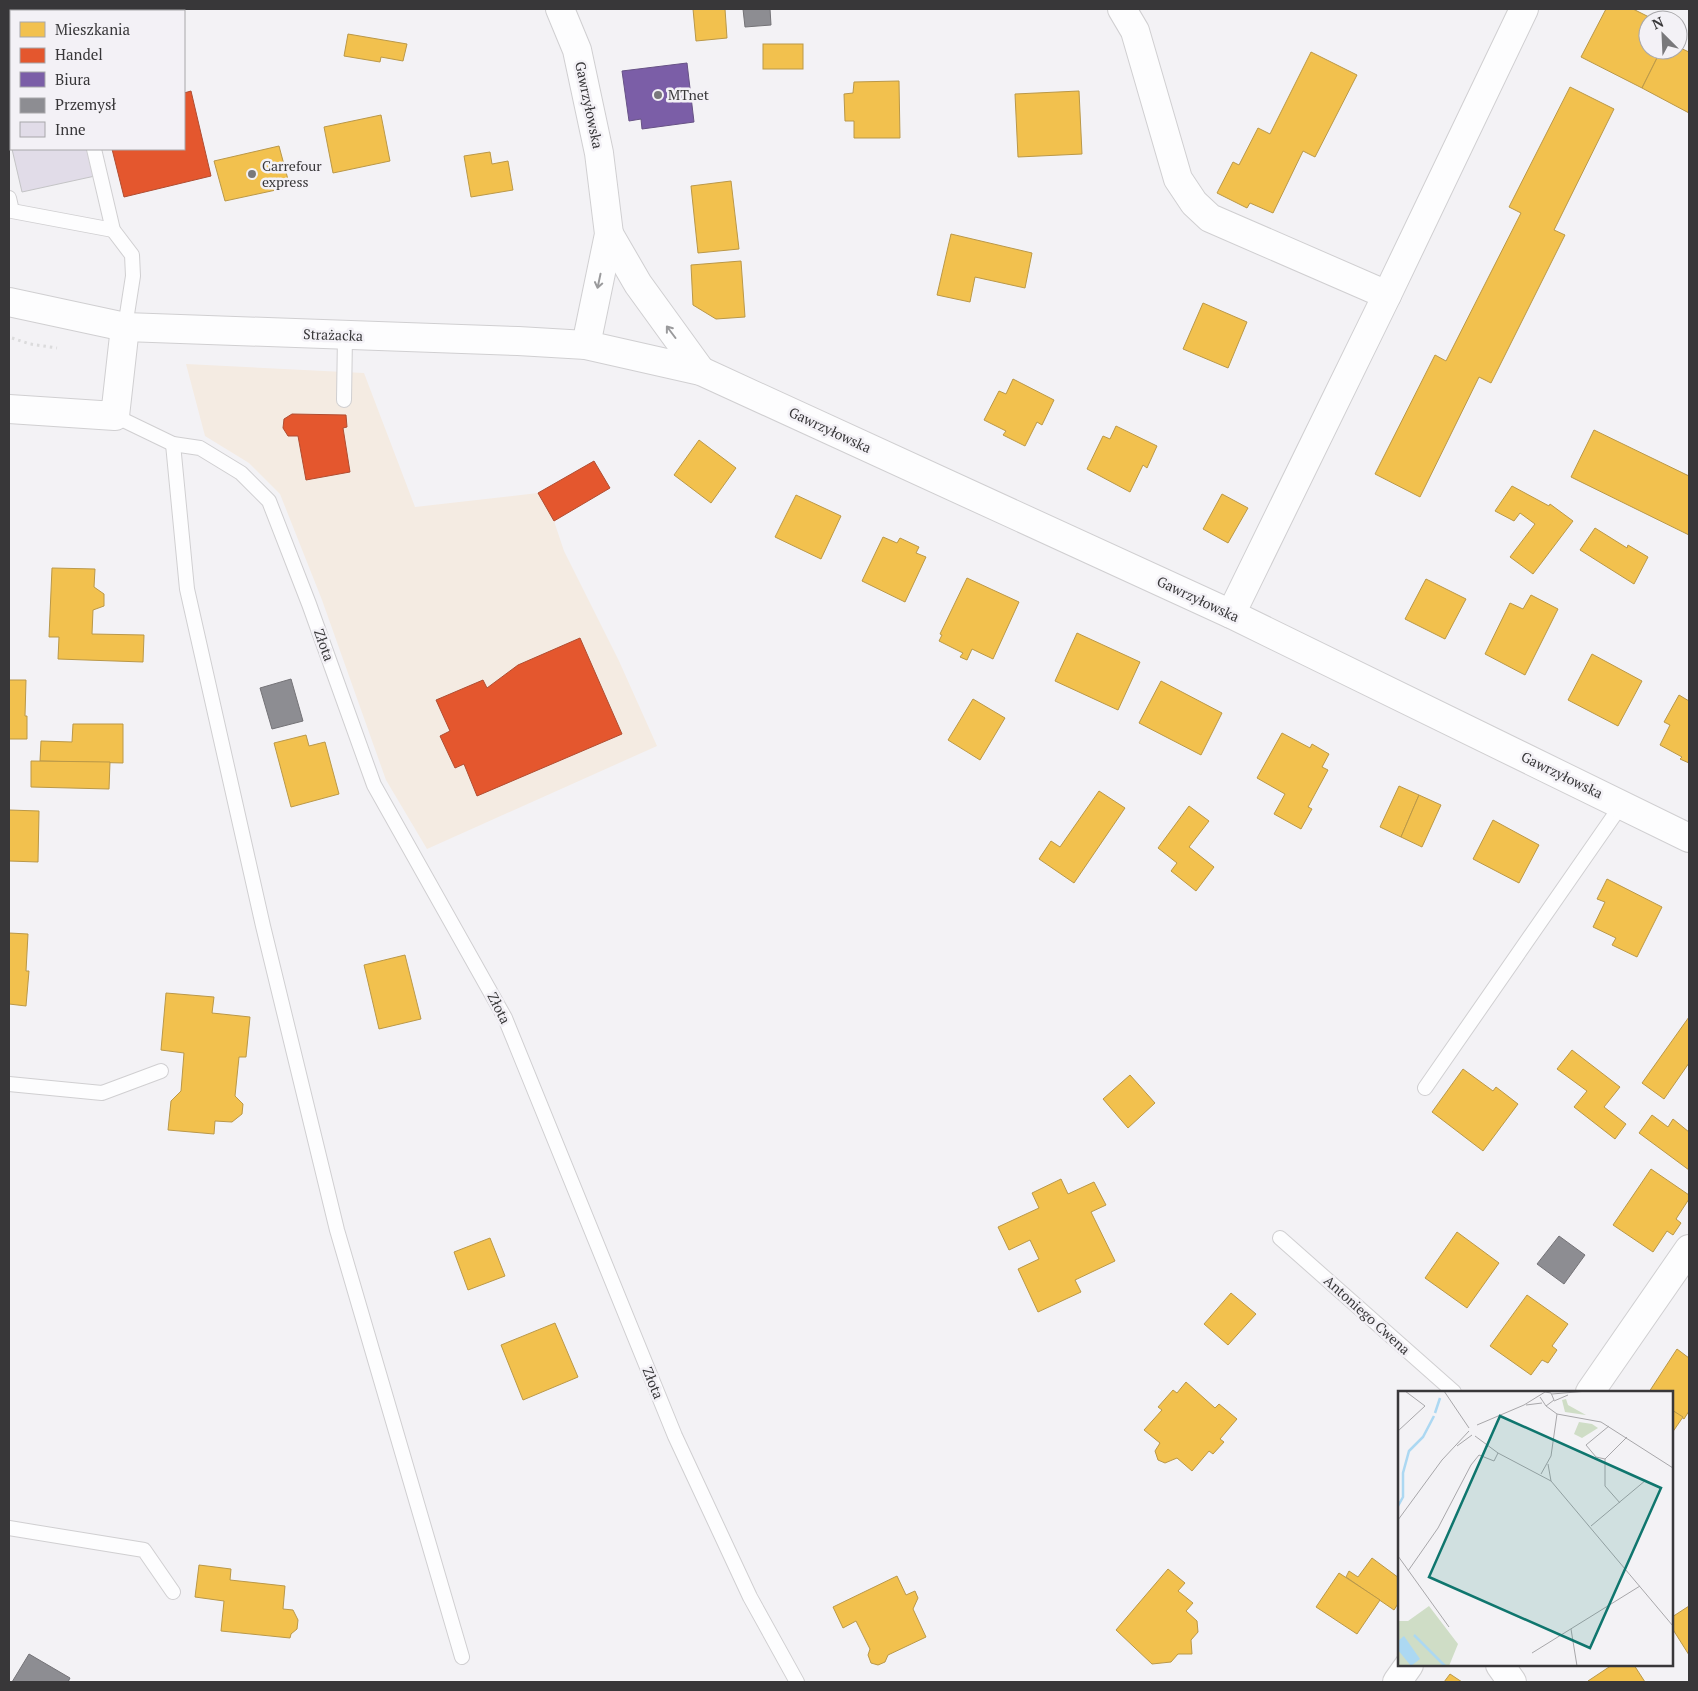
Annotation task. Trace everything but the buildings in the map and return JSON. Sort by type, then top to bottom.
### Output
[{"type":"street","name":"Gawrzyłowska","points":[[560,9],[577,50],[599,152],[610,234],[586,346],[701,371],[1231,614],[1689,838]]},
{"type":"street","points":[[1122,9],[1135,31],[1178,179],[1194,203],[1210,218],[1387,295]]},
{"type":"street","points":[[1231,614],[1524,9]]},
{"type":"street","name":"Gawrzyłowska","points":[[610,234],[638,284],[701,371]]},
{"type":"street","name":"Strażacka","points":[[9,286],[80,318]]},
{"type":"street","name":"Strażacka","points":[[9,302],[125,328],[518,341],[586,346]]},
{"type":"street","points":[[9,409],[116,416],[125,328]]},
{"type":"street","points":[[1591,1391],[1689,1249]]},
{"type":"street","points":[[1397,1682],[1408,1666]]},
{"type":"street","points":[[1501,1666],[1512,1682]]},
{"type":"lane","points":[[94,150],[113,230],[132,255],[133,276],[125,328]]},
{"type":"lane","points":[[9,198],[12,211],[113,230]]},
{"type":"lane","points":[[344,400],[345,336]]},
{"type":"lane","name":"Złota","points":[[116,416],[173,444],[200,448],[241,473],[269,501],[309,604],[374,785],[505,1018],[674,1436],[750,1597],[797,1682]]},
{"type":"lane","points":[[173,444],[187,589],[265,935],[337,1230],[462,1657]]},
{"type":"lane","points":[[1425,1088],[1622,804]]},
{"type":"lane","points":[[9,1084],[102,1093],[161,1071]]},
{"type":"lane","name":"Antoniego Cwena","points":[[1280,1238],[1453,1391]]},
{"type":"lane","points":[[9,1528],[144,1550],[173,1592]]},
{"type":"path","points":[[9,337],[30,344],[61,348]]},
{"type":"shaded area","points":[[186,364],[364,373],[415,507],[538,493],[554,521],[564,551],[619,661],[657,746],[427,849],[386,780],[322,600],[280,494],[249,463],[205,436]]},
{"type":"place","name":"MTnet","points":[[658,95]]},
{"type":"place","name":"Carrefour express","points":[[252,174]]}]
